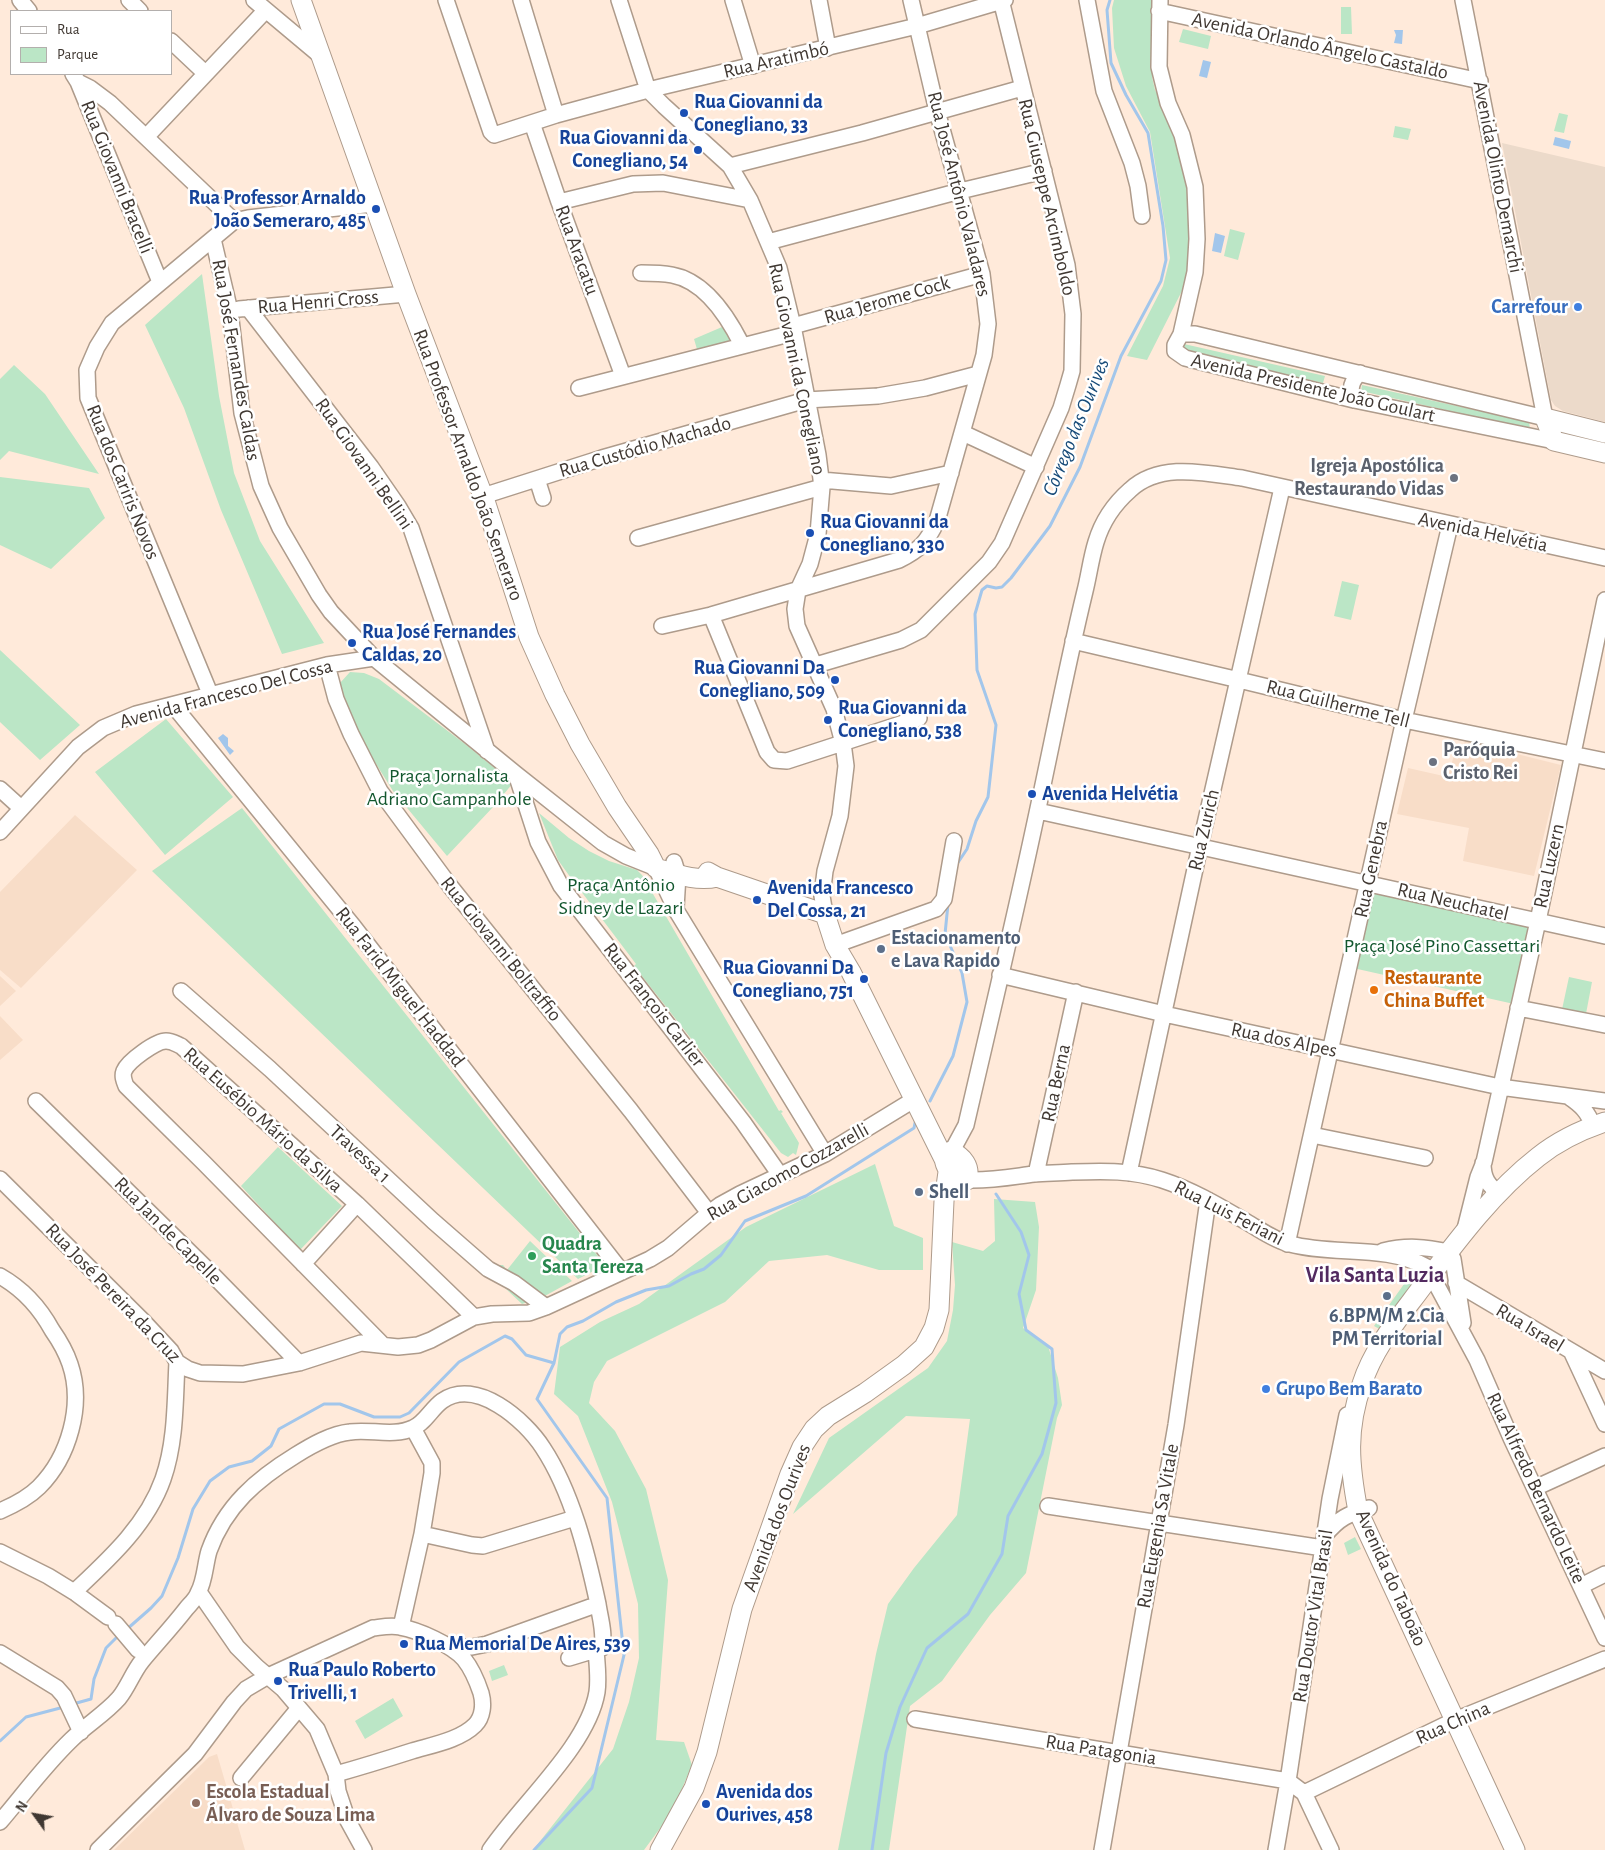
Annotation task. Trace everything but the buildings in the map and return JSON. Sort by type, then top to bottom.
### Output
[{"type":"main road","name":"Rua Professor Arnaldo João Semeraro","points":[[302,0],[373,204],[483,496],[519,609],[537,656],[580,744],[653,861]]},
{"type":"main road","name":"Avenida Presidente João Goulart","points":[[1545,418],[1605,433]]},
{"type":"main road","name":"Avenida Olinto Demarchi","points":[[1545,418],[1554,441]]},
{"type":"main road","name":"Avenida Presidente João Goulart","points":[[1554,441],[1605,453]]},
{"type":"main road","points":[[653,861],[676,869],[707,871],[718,878],[825,914]]},
{"type":"main road","name":"Rua Giovanni da Conegliano","points":[[825,914],[835,945],[932,1132],[957,1165]]},
{"type":"main road","name":"Avenida do Taboão","points":[[1527,1850],[1460,1719],[1359,1511],[1350,1461],[1350,1447],[1354,1412],[1361,1386],[1378,1348],[1451,1256],[1464,1233],[1518,1174],[1539,1156],[1584,1129],[1601,1127]]},
{"type":"main road","name":"Avenida do Taboão","points":[[1451,1256],[1466,1247],[1501,1204],[1526,1179],[1601,1127]]},
{"type":"main road","name":"Avenida dos Ourives","points":[[660,1850],[694,1788],[708,1752],[742,1609],[790,1474],[802,1447],[814,1429],[828,1416],[865,1393],[911,1359],[924,1347],[934,1328],[938,1310],[944,1201],[952,1188],[957,1165]]},
{"type":"main road","name":"Avenida do Taboão","points":[[1359,1511],[1360,1454],[1363,1413],[1367,1396],[1375,1374],[1395,1337],[1434,1278]]},
{"type":"main road","name":"Avenida do Taboão","points":[[1460,1719],[1514,1850]]},
{"type":"street","points":[[20,0],[28,10]]},
{"type":"street","points":[[128,0],[139,10]]},
{"type":"street","points":[[254,0],[322,58]]},
{"type":"street","name":"Rua Aratimbó","points":[[446,0],[491,132],[496,134],[556,115],[648,90],[917,26],[1002,0]]},
{"type":"street","points":[[521,0],[556,115]]},
{"type":"street","points":[[620,0],[648,90]]},
{"type":"street","points":[[733,0],[753,66]]},
{"type":"street","points":[[819,0],[828,48]]},
{"type":"street","name":"Rua José Antônio Valadares","points":[[662,626],[711,615],[899,560],[912,554],[922,546],[931,534],[937,521],[984,355],[988,324],[982,274],[937,111],[911,0]]},
{"type":"street","name":"Rua Giuseppe Arcimboldo","points":[[816,665],[901,640],[921,630],[996,553],[1061,408],[1072,371],[1073,314],[1070,280],[1002,0]]},
{"type":"street","points":[[1087,0],[1108,104],[1132,163],[1138,186],[1142,216]]},
{"type":"street","name":"Avenida Olinto Demarchi","points":[[1463,0],[1545,418]]},
{"type":"street","points":[[1160,6],[1159,67],[1162,86],[1182,135],[1195,187],[1197,239],[1195,272],[1181,334]]},
{"type":"street","name":"Avenida Orlando Ângelo Gastaldo","points":[[1160,6],[1480,81]]},
{"type":"street","points":[[147,136],[265,11]]},
{"type":"street","points":[[172,41],[205,73]]},
{"type":"street","points":[[75,78],[96,92],[147,136],[234,221],[373,204]]},
{"type":"street","name":"Rua Giovanni Bracelli","points":[[75,78],[160,282]]},
{"type":"street","points":[[730,166],[862,133],[1022,88]]},
{"type":"street","name":"Rua Giovanni da Conegliano","points":[[648,90],[730,166],[750,200],[778,268],[793,330],[822,484],[818,534],[810,564],[798,590],[794,609],[797,626],[816,665],[834,710],[843,743],[846,766],[840,816],[825,871],[822,896],[825,914]]},
{"type":"street","name":"Rua Aracatu","points":[[532,123],[623,376]]},
{"type":"street","points":[[768,242],[960,191],[1044,171]]},
{"type":"street","points":[[559,202],[606,189],[640,184],[673,185],[750,200]]},
{"type":"street","name":"Rua dos Cariris Novos","points":[[211,696],[88,398],[87,370],[112,322],[234,221]]},
{"type":"street","name":"Rua José Fernandes Caldas","points":[[213,239],[230,311],[242,413],[261,486],[271,511],[319,595],[331,612],[374,658],[487,751]]},
{"type":"street","points":[[641,273],[674,275],[697,285],[720,310],[742,345]]},
{"type":"street","name":"Rua Jerome Cock","points":[[579,388],[699,358],[982,274]]},
{"type":"street","name":"Rua Henri Cross","points":[[230,311],[406,294]]},
{"type":"street","name":"Rua Giovanni Bellini","points":[[248,308],[371,468],[411,528],[487,751]]},
{"type":"street","name":"Avenida Presidente João Goulart","points":[[1545,418],[1195,334],[1181,334],[1174,345],[1175,351],[1185,358],[1354,400],[1554,441]]},
{"type":"street","points":[[1324,392],[1330,389],[1334,382],[1334,374],[1329,366]]},
{"type":"street","points":[[1354,400],[1351,392],[1352,384],[1360,373]]},
{"type":"street","name":"Rua Custódio Machado","points":[[483,496],[602,458],[806,400],[878,396],[925,388],[978,374]]},
{"type":"street","points":[[962,433],[1036,467]]},
{"type":"street","name":"Avenida Helvétia","points":[[957,1165],[1038,811],[1073,641],[1096,542],[1104,521],[1116,504],[1131,489],[1146,478],[1175,472],[1196,472],[1242,478],[1605,558]]},
{"type":"street","points":[[638,538],[822,484],[891,486],[950,473]]},
{"type":"street","points":[[537,479],[543,498]]},
{"type":"street","name":"Rua Zurich","points":[[1129,1173],[1200,846],[1282,488]]},
{"type":"street","name":"Rua Genebra","points":[[1287,1244],[1367,883],[1450,524]]},
{"type":"street","name":"Rua Luzern","points":[[1464,1233],[1478,1177],[1484,1162],[1538,921],[1605,600]]},
{"type":"street","points":[[711,615],[767,752],[774,760],[787,761],[919,718]]},
{"type":"street","name":"Rua Guilherme Tell","points":[[1073,641],[1404,720],[1605,761]]},
{"type":"street","name":"Avenida Francesco Del Cossa","points":[[0,832],[78,747],[103,728],[136,714],[327,665],[374,658]]},
{"type":"street","name":"Rua Giovanni Boltraffio","points":[[327,665],[336,699],[354,742],[380,791],[450,886],[631,1111],[708,1213]]},
{"type":"street","name":"Rua Farid Miguel Haddad","points":[[174,705],[354,927],[622,1272]]},
{"type":"street","points":[[487,751],[603,843],[628,846],[653,861]]},
{"type":"street","name":"Rua François Carlier","points":[[516,774],[538,842],[561,886],[732,1106],[780,1175]]},
{"type":"street","points":[[0,789],[22,808]]},
{"type":"street","name":"Rua Neuchatel","points":[[1038,811],[1605,936]]},
{"type":"street","points":[[835,945],[936,909],[944,899],[954,841]]},
{"type":"street","name":"Rua Professor Arnaldo João Semeraro","points":[[653,861],[676,910],[825,1154]]},
{"type":"street","points":[[676,869],[676,910]]},
{"type":"street","name":"Rua dos Alpes","points":[[1000,975],[1164,1014],[1500,1088],[1605,1101]]},
{"type":"street","name":"Travessa 1","points":[[181,990],[488,1269],[514,1283],[546,1307]]},
{"type":"street","name":"Rua Berna","points":[[1036,1174],[1076,992]]},
{"type":"street","points":[[1518,1008],[1605,1025]]},
{"type":"street","name":"Rua Eusébio Mário da Silva","points":[[382,1344],[126,1086],[123,1078],[124,1072],[129,1065],[158,1043],[174,1042],[181,1046],[357,1204],[474,1317]]},
{"type":"street","points":[[1569,1097],[1580,1104],[1601,1127]]},
{"type":"street","name":"Rua Giacomo Cozzarelli","points":[[529,1313],[650,1259],[668,1248],[708,1213],[740,1194],[825,1154],[915,1099]]},
{"type":"street","name":"Rua Jan de Capelle","points":[[36,1101],[209,1271],[299,1363]]},
{"type":"street","points":[[1312,1135],[1425,1158]]},
{"type":"street","name":"Rua Luzern","points":[[1484,1162],[1484,1173],[1488,1184],[1500,1193]]},
{"type":"street","name":"Rua Luis Feriani","points":[[957,1165],[991,1180],[1036,1174],[1113,1171],[1160,1180],[1208,1200],[1287,1244],[1303,1247],[1379,1252],[1419,1262],[1427,1267],[1434,1278]]},
{"type":"street","name":"Rua José Pereira da Cruz","points":[[0,1179],[144,1322],[171,1351],[177,1362],[188,1369],[200,1373],[244,1374],[299,1363],[361,1343],[398,1347],[418,1345],[474,1317],[492,1314],[529,1313]]},
{"type":"street","name":"Rua Eugenia Sa Vitale","points":[[1102,1850],[1176,1425],[1208,1200]]},
{"type":"street","points":[[303,1264],[357,1204]]},
{"type":"street","name":"Rua Luis Feriani","points":[[1379,1252],[1403,1247],[1426,1247],[1451,1256]]},
{"type":"street","name":"Rua Alfredo Bernardo Leite","points":[[1451,1256],[1466,1338]]},
{"type":"street","points":[[0,1276],[26,1295],[43,1314],[70,1364],[75,1402],[72,1424],[66,1443],[50,1474],[25,1499],[0,1511]]},
{"type":"street","name":"Rua Alfredo Bernardo Leite","points":[[1434,1278],[1466,1338],[1605,1638]]},
{"type":"street","name":"Rua Israel","points":[[1456,1283],[1605,1371]]},
{"type":"street","points":[[1572,1353],[1605,1424]]},
{"type":"street","points":[[74,1592],[117,1550],[136,1527],[152,1503],[163,1479],[170,1453],[174,1422],[177,1362]]},
{"type":"street","name":"Rua Doutor Vital Brasil","points":[[1276,1850],[1330,1499],[1346,1415],[1361,1386]]},
{"type":"street","points":[[0,1822],[64,1748],[120,1697],[140,1664],[166,1635],[199,1592],[209,1553],[217,1532],[228,1512],[247,1491],[295,1455],[320,1442],[348,1432],[395,1432],[413,1428],[425,1419],[441,1402],[450,1397],[471,1395],[482,1397],[512,1413],[541,1444],[554,1465],[575,1518],[593,1581],[602,1630],[602,1648],[569,1658]]},
{"type":"street","points":[[401,1627],[431,1484],[432,1463],[413,1428]]},
{"type":"street","points":[[1535,1488],[1605,1456]]},
{"type":"street","points":[[1330,1499],[1359,1511]]},
{"type":"street","points":[[1048,1506],[1159,1524],[1324,1541],[1336,1522],[1359,1511]]},
{"type":"street","points":[[422,1534],[483,1546],[575,1518]]},
{"type":"street","points":[[0,1552],[48,1576],[74,1592],[112,1621],[138,1650]]},
{"type":"street","points":[[1581,1586],[1605,1574]]},
{"type":"street","points":[[199,1592],[237,1647],[256,1667],[283,1689],[317,1729],[336,1774],[338,1791],[348,1821],[364,1850]]},
{"type":"street","points":[[450,1647],[472,1647],[487,1644],[590,1607]]},
{"type":"street","points":[[98,1850],[195,1754],[246,1689],[268,1676],[373,1628],[390,1626],[401,1627],[432,1638],[450,1647],[463,1658],[476,1680],[482,1696],[483,1712],[476,1724],[465,1733],[445,1741],[336,1774]]},
{"type":"street","points":[[490,1850],[567,1753],[584,1728],[597,1692],[596,1650]]},
{"type":"street","points":[[0,1653],[57,1688],[64,1696],[81,1732]]},
{"type":"street","name":"Rua China","points":[[1304,1792],[1460,1719],[1605,1659]]},
{"type":"street","points":[[241,1778],[299,1708]]},
{"type":"street","name":"Rua Patagonia","points":[[915,1719],[1288,1781]]},
{"type":"street","points":[[1288,1781],[1304,1792],[1330,1850]]},
{"type":"shaded area","name":"Carrefour","points":[[1502,143],[1605,167],[1605,422],[1563,411],[1555,406],[1551,400]]},
{"type":"shaded area","points":[[1465,741],[1561,765],[1534,876],[1463,861],[1469,828],[1397,814],[1408,768],[1448,777],[1454,755],[1460,757]]},
{"type":"shaded area","points":[[75,815],[137,870],[21,988],[0,970],[0,892]]},
{"type":"shaded area","points":[[0,976],[16,991],[0,1006]]},
{"type":"shaded area","points":[[0,1016],[23,1040],[0,1060]]},
{"type":"shaded area","name":"Escola Estadual Álvaro de Souza Lima","points":[[217,1754],[245,1850],[114,1850],[209,1757]]},
{"type":"green space","points":[[1114,0],[1152,0],[1152,77],[1155,90],[1178,134],[1187,170],[1192,218],[1188,279],[1147,360],[1127,356],[1163,286],[1170,258],[1150,132],[1126,86],[1114,48],[1112,8]]},
{"type":"green space","points":[[1341,7],[1351,7],[1352,34],[1341,34]]},
{"type":"green space","points":[[1183,29],[1211,36],[1208,49],[1179,42]]},
{"type":"green space","points":[[1559,113],[1568,115],[1564,133],[1554,131]]},
{"type":"green space","points":[[1395,126],[1411,129],[1408,140],[1393,137]]},
{"type":"green space","points":[[1230,229],[1245,233],[1238,260],[1224,256]]},
{"type":"green space","points":[[202,274],[219,396],[234,473],[260,541],[324,643],[282,654],[221,510],[184,408],[145,325]]},
{"type":"green space","points":[[729,324],[740,342],[699,356],[694,339]]},
{"type":"green space","points":[[1184,344],[1325,376],[1323,383],[1183,351]]},
{"type":"green space","points":[[14,365],[45,394],[99,474],[9,451],[0,460],[0,379]]},
{"type":"green space","points":[[1362,385],[1529,422],[1530,429],[1361,391]]},
{"type":"green space","points":[[0,477],[89,488],[105,518],[51,569],[0,545]]},
{"type":"green space","points":[[1342,581],[1359,585],[1351,620],[1334,616]]},
{"type":"green space","points":[[0,650],[80,725],[40,760],[0,722]]},
{"type":"green space","name":"Praça Jornalista Adriano Campanhole","points":[[350,672],[364,673],[379,679],[513,783],[447,856],[393,791],[356,732],[341,698],[340,683]]},
{"type":"green space","points":[[166,719],[233,797],[165,855],[95,772]]},
{"type":"green space","points":[[242,808],[605,1265],[578,1279],[152,871]]},
{"type":"green space","name":"Praça Antônio Sidney de Lazari","points":[[539,813],[569,838],[589,851],[609,861],[637,870],[642,875],[779,1111],[783,1112],[781,1113],[799,1143],[796,1155],[793,1153],[788,1157],[781,1153],[634,966],[636,964],[558,860]]},
{"type":"green space","name":"Praça José Pino Cassettari","points":[[1371,887],[1532,923],[1514,1004],[1353,968]]},
{"type":"green space","points":[[1569,977],[1592,982],[1585,1019],[1561,1014]]},
{"type":"green space","points":[[278,1147],[342,1206],[300,1250],[241,1186]]},
{"type":"green space","points":[[875,1164],[894,1226],[923,1238],[923,1270],[879,1270],[827,1255],[769,1261],[725,1302],[607,1361],[594,1382],[589,1403],[615,1431],[646,1489],[668,1580],[656,1740],[684,1742],[692,1765],[672,1812],[644,1850],[533,1850],[613,1749],[629,1702],[639,1658],[638,1604],[612,1502],[578,1416],[554,1394],[560,1347],[600,1322],[639,1304],[746,1227]]},
{"type":"green space","points":[[994,1199],[1035,1202],[1039,1227],[1036,1290],[1023,1328],[1048,1346],[1058,1378],[1062,1405],[1057,1418],[1026,1573],[990,1615],[942,1681],[910,1706],[889,1850],[838,1850],[876,1654],[888,1604],[914,1568],[957,1515],[970,1419],[906,1416],[793,1514],[829,1438],[928,1368],[947,1341],[953,1310],[955,1285],[952,1242],[983,1251],[995,1241]]},
{"type":"green space","name":"Quadra Santa Tereza","points":[[530,1241],[572,1281],[543,1297],[522,1304],[489,1273],[490,1265],[503,1265],[507,1270]]},
{"type":"green space","points":[[1417,1266],[1423,1270],[1385,1332],[1374,1326]]},
{"type":"green space","points":[[1355,1537],[1361,1549],[1348,1555],[1344,1543]]},
{"type":"green space","points":[[504,1665],[508,1675],[492,1681],[489,1671]]},
{"type":"green space","points":[[393,1698],[403,1716],[365,1739],[355,1721]]},
{"type":"water","points":[[1394,30],[1403,30],[1402,44],[1394,43],[1396,35]]},
{"type":"water","points":[[1203,60],[1211,62],[1207,78],[1199,76]]},
{"type":"water","points":[[1555,137],[1571,141],[1569,149],[1553,145]]},
{"type":"water","points":[[1215,233],[1225,236],[1221,253],[1212,251]]},
{"type":"water","points":[[223,734],[228,738],[228,746],[234,751],[230,755],[218,738]]},
{"type":"waterway","name":"Córrego das Ourives","points":[[957,864],[967,849],[976,821],[988,797],[996,725],[977,670],[975,614],[982,590],[987,586],[1002,587],[1011,578],[1050,526],[1080,467],[1121,356],[1161,281],[1166,260],[1163,226],[1148,133],[1126,95],[1111,63],[1107,10],[1110,0]]},
{"type":"waterway","name":"Córrego das Ourives","points":[[930,1101],[953,1056],[967,1002],[962,973],[945,934],[948,904]]},
{"type":"waterway","name":"Córrego das Ourives","points":[[126,1630],[162,1596],[178,1558],[193,1509],[210,1481],[229,1467],[252,1461],[271,1446],[279,1429],[324,1404],[340,1404],[374,1417],[400,1417],[409,1413],[459,1362],[505,1336],[512,1339],[526,1355],[554,1363],[560,1334],[567,1327],[583,1321],[616,1302],[646,1290],[669,1286],[704,1269],[721,1255],[745,1221],[806,1196],[914,1128],[916,1118]]},
{"type":"waterway","points":[[872,1850],[886,1753],[900,1707],[927,1648],[968,1614],[1002,1554],[1008,1516],[1042,1454],[1056,1403],[1052,1349],[1026,1330],[1019,1294],[1029,1255],[1021,1232],[996,1194]]},
{"type":"waterway","points":[[534,1850],[592,1788],[624,1655],[607,1498],[537,1399],[554,1363]]},
{"type":"waterway","name":"Córrego das Ourives","points":[[73,1704],[91,1699],[94,1679],[106,1648],[119,1635]]},
{"type":"waterway","name":"Córrego das Ourives","points":[[0,1741],[26,1717],[64,1707]]},
{"type":"place","name":"Rua Giovanni da Conegliano, 33","points":[[684,113]]},
{"type":"place","name":"Rua Giovanni da Conegliano, 54","points":[[698,150]]},
{"type":"place","name":"Rua Professor Arnaldo João Semeraro, 485","points":[[376,209]]},
{"type":"place","name":"Carrefour","points":[[1578,307]]},
{"type":"place","name":"Igreja Apostólica Restaurando Vidas","points":[[1454,478]]},
{"type":"place","name":"Rua Giovanni da Conegliano, 330","points":[[810,533]]},
{"type":"place","name":"Rua José Fernandes Caldas, 20","points":[[352,643]]},
{"type":"place","name":"Rua Giovanni Da Conegliano, 509","points":[[835,680]]},
{"type":"place","name":"Rua Giovanni da Conegliano, 538","points":[[828,720]]},
{"type":"place","name":"Paróquia Cristo Rei","points":[[1433,762]]},
{"type":"place","name":"Avenida Helvétia","points":[[1032,794]]},
{"type":"place","name":"Avenida Francesco Del Cossa, 21","points":[[757,900]]},
{"type":"place","name":"Estacionamento e Lava Rapido","points":[[881,949]]},
{"type":"place","name":"Rua Giovanni Da Conegliano, 751","points":[[864,979]]},
{"type":"place","name":"Restaurante China Buffet","points":[[1374,990]]},
{"type":"place","name":"Shell","points":[[919,1192]]},
{"type":"place","name":"Quadra Santa Tereza","points":[[532,1256]]},
{"type":"place","name":"6.BPM/M 2.Cia PM Territorial","points":[[1387,1296]]},
{"type":"place","name":"Grupo Bem Barato","points":[[1266,1389]]},
{"type":"place","name":"Rua Memorial De Aires, 539","points":[[404,1644]]},
{"type":"place","name":"Rua Paulo Roberto Trivelli, 1","points":[[278,1681]]},
{"type":"place","name":"Escola Estadual Álvaro de Souza Lima","points":[[196,1803]]},
{"type":"place","name":"Avenida dos Ourives, 458","points":[[706,1804]]},
{"type":"district","name":"Vila Santa Luzia","points":[[1375,1275]]}]
